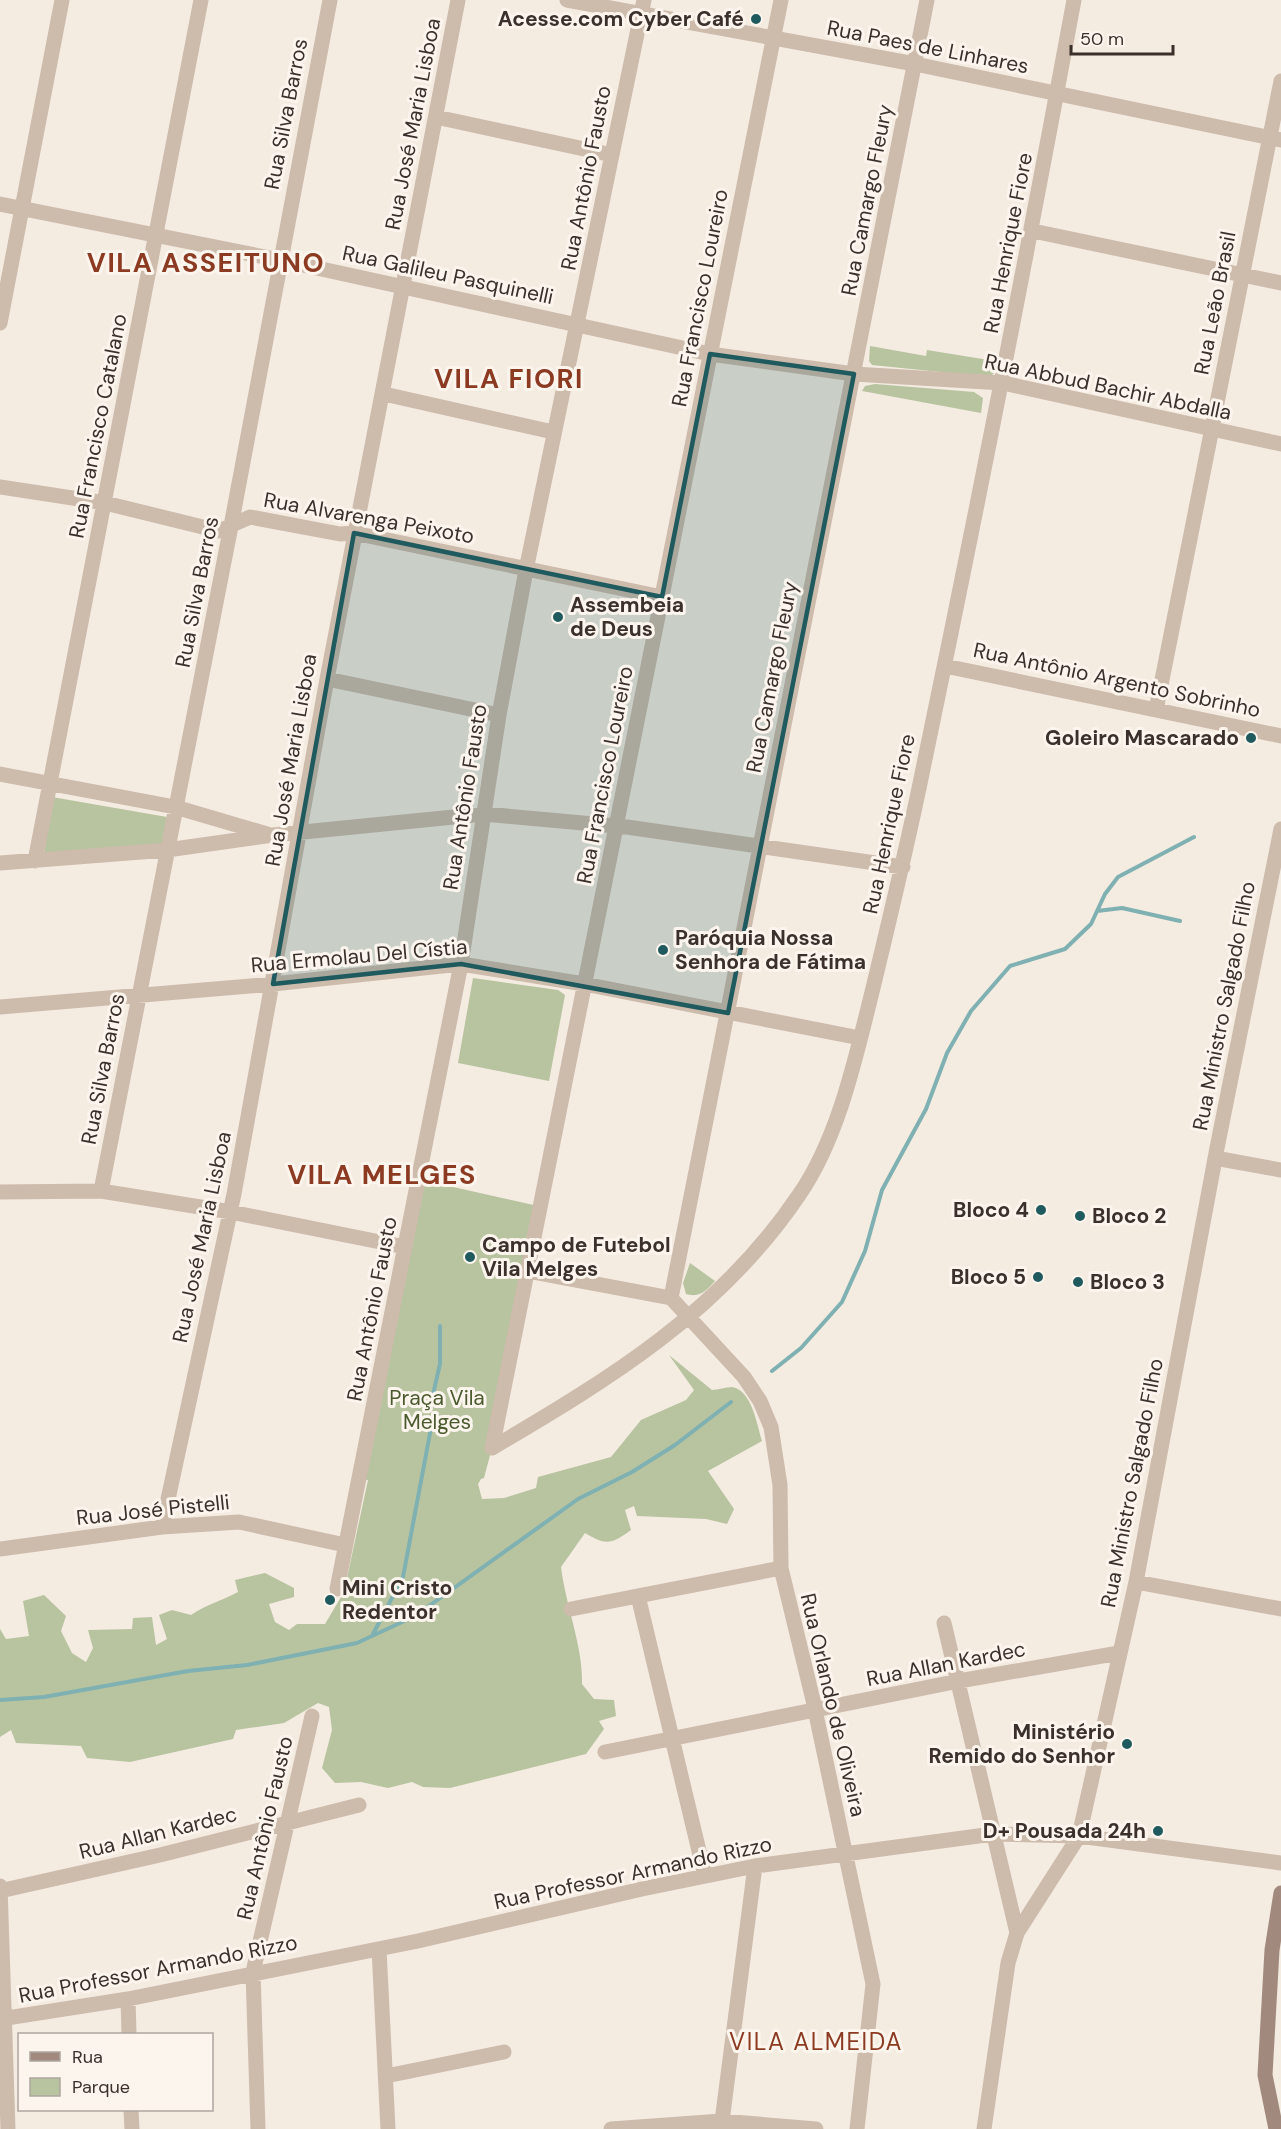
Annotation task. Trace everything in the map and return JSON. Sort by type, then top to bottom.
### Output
[{"type":"main road","points":[[1276,2129],[1265,2075],[1281,1893]]},
{"type":"street","points":[[0,323],[62,0]]},
{"type":"street","name":"Rua Francisco Catalano","points":[[35,861],[201,0]]},
{"type":"street","name":"Rua Silva Barros","points":[[101,1191],[231,525],[330,0]]},
{"type":"street","name":"Rua José Maria Lisboa","points":[[162,1527],[231,1212],[354,533],[384,394],[458,0]]},
{"type":"street","name":"Rua Paes de Linhares","points":[[567,0],[642,7],[773,40],[915,64],[1275,139]]},
{"type":"street","name":"Rua Francisco Loureiro","points":[[492,1448],[781,0]]},
{"type":"street","name":"Rua Camargo Fleury","points":[[671,1298],[927,0]]},
{"type":"street","name":"Rua Henrique Fiore","points":[[492,1448],[632,1363],[687,1318],[747,1263],[800,1194],[823,1150],[846,1087],[860,1038],[903,867],[1033,231],[1074,0]]},
{"type":"street","name":"Rua Antônio Fausto","points":[[337,1589],[461,964],[499,715],[526,570],[642,7]]},
{"type":"street","name":"Rua Leão Brasil","points":[[1156,710],[1242,275],[1275,139],[1281,81]]},
{"type":"street","points":[[436,117],[612,155]]},
{"type":"street","name":"Rua Galileu Pasquinelli","points":[[0,204],[280,260],[710,354]]},
{"type":"street","points":[[1033,231],[1281,283]]},
{"type":"street","name":"Rua Abbud Bachir Abdalla","points":[[710,354],[854,374],[1003,382],[1281,444]]},
{"type":"street","points":[[384,394],[553,432]]},
{"type":"street","name":"Rua Alvarenga Peixoto","points":[[0,487],[105,504],[219,531],[250,517],[340,534],[354,533],[662,597]]},
{"type":"street","name":"Rua Antônio Argento Sobrinho","points":[[945,666],[1281,736]]},
{"type":"street","points":[[327,679],[499,715]]},
{"type":"street","points":[[0,774],[175,807],[273,835]]},
{"type":"street","points":[[0,863],[167,850],[273,835],[484,814],[616,826],[903,867]]},
{"type":"street","name":"Rua Ministro Salgado Filho","points":[[984,2129],[1008,1963],[1017,1933],[1079,1836],[1136,1582],[1215,1158],[1281,829]]},
{"type":"street","name":"Rua Ermolau Del Cístia","points":[[0,1007],[139,993],[273,984],[461,964],[584,984],[860,1038]]},
{"type":"street","points":[[1215,1158],[1281,1170]]},
{"type":"street","points":[[0,1192],[101,1191],[231,1212],[405,1247]]},
{"type":"street","points":[[527,1271],[671,1298]]},
{"type":"street","name":"Rua Orlando de Oliveira","points":[[671,1298],[687,1318],[744,1377],[760,1401],[771,1427],[780,1485],[781,1568],[815,1711],[873,1984],[857,2129]]},
{"type":"street","name":"Rua José Pistelli","points":[[0,1549],[162,1527],[239,1522],[345,1545]]},
{"type":"street","points":[[571,1609],[781,1568]]},
{"type":"street","points":[[1136,1582],[1281,1609]]},
{"type":"street","points":[[638,1596],[705,1876]]},
{"type":"street","points":[[944,1623],[1017,1933]]},
{"type":"street","name":"Rua Allan Kardec","points":[[605,1752],[959,1681],[1119,1653]]},
{"type":"street","name":"Rua Antônio Fausto","points":[[258,2129],[253,1972],[312,1716]]},
{"type":"street","name":"Rua Allan Kardec","points":[[0,1891],[144,1859],[359,1805]]},
{"type":"street","name":"Rua Professor Armando Rizzo","points":[[2,2019],[128,1999],[253,1972],[379,1949],[755,1866],[993,1834],[1079,1836],[1281,1863]]},
{"type":"street","points":[[722,2125],[755,1866]]},
{"type":"street","points":[[0,1886],[2,2019],[8,2129]]},
{"type":"street","points":[[379,1949],[388,2129]]},
{"type":"street","points":[[128,1999],[129,2033]]},
{"type":"street","points":[[386,2076],[504,2052]]},
{"type":"street","points":[[131,2111],[132,2129]]},
{"type":"street","points":[[611,2129],[722,2125],[816,2129]]},
{"type":"highlighted area","points":[[710,354],[854,374],[728,1013],[461,964],[273,984],[354,533],[662,597]]},
{"type":"green space","points":[[870,346],[926,356],[927,350],[995,361],[994,373],[990,377],[872,365],[869,361]]},
{"type":"green space","points":[[875,384],[974,392],[983,398],[981,413],[862,391],[865,386]]},
{"type":"green space","points":[[52,797],[167,817],[163,849],[44,855]]},
{"type":"green space","points":[[473,978],[558,990],[565,995],[549,1081],[458,1063]]},
{"type":"green space","name":"Praça Vila Melges","points":[[422,1180],[538,1206],[493,1444],[484,1478],[478,1484],[482,1499],[504,1498],[536,1488],[538,1477],[611,1457],[641,1420],[686,1400],[694,1390],[669,1355],[712,1390],[732,1387],[739,1390],[753,1409],[762,1441],[708,1471],[734,1509],[727,1524],[706,1519],[637,1516],[634,1506],[625,1510],[631,1530],[609,1542],[598,1540],[585,1533],[561,1567],[580,1655],[582,1684],[594,1699],[614,1700],[616,1716],[599,1721],[604,1729],[586,1754],[450,1788],[423,1787],[412,1782],[388,1788],[361,1782],[335,1783],[322,1768],[332,1730],[329,1707],[318,1703],[284,1723],[236,1730],[233,1739],[130,1762],[87,1758],[81,1746],[16,1743],[11,1730],[0,1737],[0,1629],[6,1639],[29,1636],[23,1601],[44,1595],[66,1616],[61,1631],[72,1653],[86,1662],[93,1648],[88,1630],[132,1629],[133,1618],[152,1617],[156,1645],[167,1639],[159,1615],[172,1610],[191,1615],[238,1592],[235,1580],[265,1573],[294,1588],[294,1597],[269,1604],[275,1622],[289,1630],[297,1624],[325,1624],[344,1592],[368,1480],[362,1479]]},
{"type":"green space","points":[[690,1263],[715,1281],[706,1291],[699,1294],[686,1294],[683,1283]]},
{"type":"waterway","points":[[772,1371],[801,1348],[842,1302],[865,1251],[882,1190],[926,1109],[947,1053],[971,1011],[1010,966],[1065,949],[1091,924],[1105,894],[1118,877],[1194,837]]},
{"type":"waterway","points":[[1097,911],[1122,908],[1180,921]]},
{"type":"waterway","points":[[431,1403],[440,1364],[440,1326]]},
{"type":"waterway","points":[[0,1700],[44,1697],[188,1671],[247,1665],[357,1643],[415,1616],[578,1499],[632,1472],[675,1445],[731,1402]]},
{"type":"waterway","points":[[372,1636],[403,1577],[431,1428]]},
{"type":"place","name":"Acesse.com Cyber Café","points":[[756,19]]},
{"type":"place","name":"Assembeia de Deus","points":[[558,617]]},
{"type":"place","name":"Goleiro Mascarado","points":[[1251,738]]},
{"type":"place","name":"Paróquia Nossa Senhora de Fátima","points":[[663,950]]},
{"type":"place","name":"Bloco 4","points":[[1041,1210]]},
{"type":"place","name":"Bloco 2","points":[[1080,1216]]},
{"type":"place","name":"Campo de Futebol Vila Melges","points":[[470,1257]]},
{"type":"place","name":"Bloco 5","points":[[1038,1277]]},
{"type":"place","name":"Bloco 3","points":[[1078,1282]]},
{"type":"place","name":"Mini Cristo Redentor","points":[[330,1600]]},
{"type":"place","name":"Ministério Remido do Senhor","points":[[1127,1744]]},
{"type":"place","name":"D+ Pousada 24h","points":[[1158,1831]]},
{"type":"district","name":"VILA ASSEITUNO","points":[[206,262]]},
{"type":"district","name":"VILA FIORI","points":[[509,378]]},
{"type":"district","name":"VILA MELGES","points":[[382,1174]]},
{"type":"district","name":"VILA ALMEIDA","points":[[816,2041]]}]
